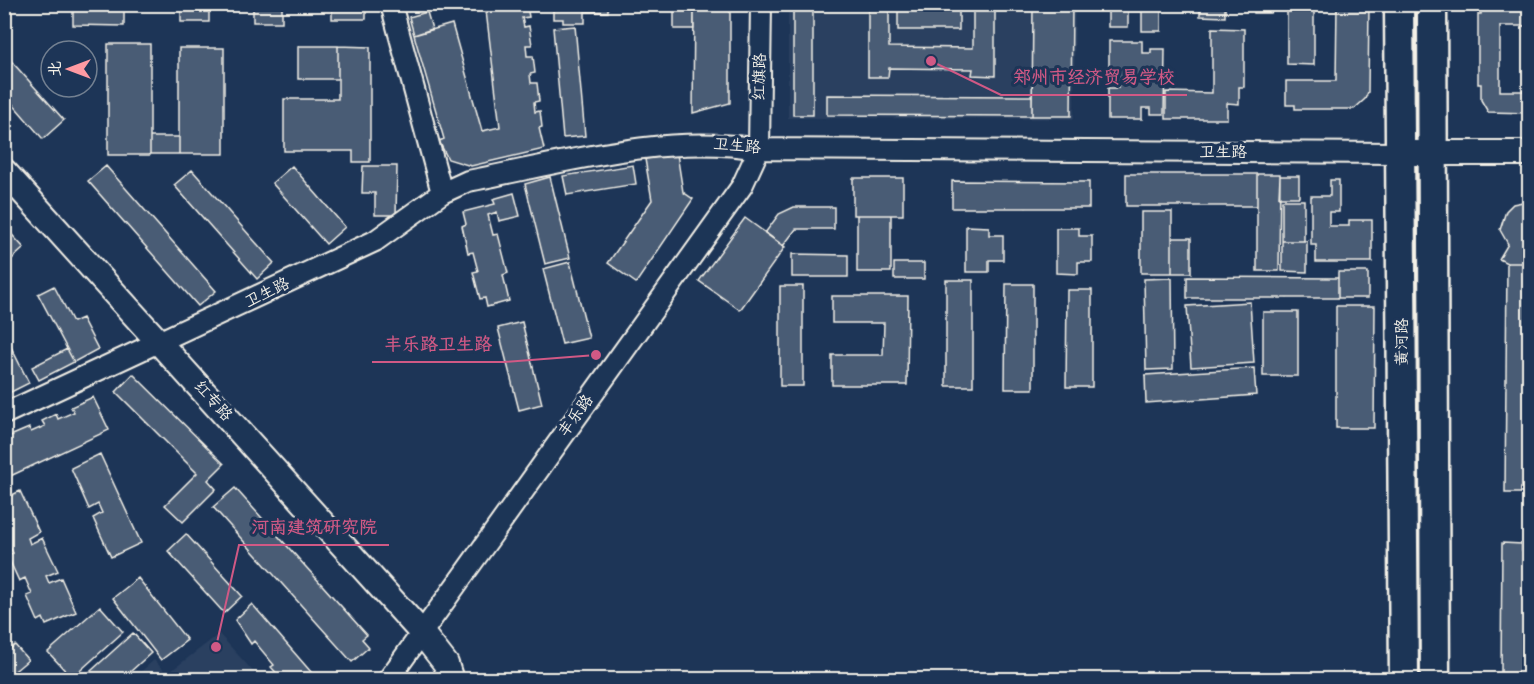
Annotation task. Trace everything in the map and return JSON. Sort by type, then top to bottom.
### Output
[{"type":"main road","name":"黄河路","points":[[1399,4],[1402,153],[1404,680]]},
{"type":"main road","name":"黄河路","points":[[1432,4],[1435,680]]},
{"type":"street","points":[[391,4],[442,192]]},
{"type":"street","name":"红旗路","points":[[759,149],[761,4]]},
{"type":"street","name":"卫生路","points":[[4,414],[375,242],[442,192],[468,181],[633,150],[705,143],[759,149],[1530,153]]},
{"type":"street","name":"丰乐路","points":[[388,680],[742,186],[759,149]]},
{"type":"street","name":"红专路","points":[[4,171],[422,632],[446,664],[451,680]]},
{"type":"shaded area","points":[[788,5],[1075,5],[1074,119],[788,118]]},
{"type":"shaded area","points":[[219,634],[260,679],[133,679],[154,660],[167,674]]},
{"type":"building","points":[[73,4],[124,4],[124,26],[73,25]]},
{"type":"building","points":[[181,4],[209,4],[209,22],[181,22]]},
{"type":"building","points":[[253,4],[282,4],[282,22],[253,22]]},
{"type":"building","points":[[332,4],[366,4],[366,19],[332,19]]},
{"type":"building","points":[[553,4],[608,4],[608,12],[585,12],[585,23],[563,23],[563,19],[553,19]]},
{"type":"building","points":[[674,4],[694,4],[694,29],[674,29]]},
{"type":"building","points":[[694,4],[730,4],[730,103],[693,113]]},
{"type":"building","points":[[793,4],[813,4],[813,115],[793,115]]},
{"type":"building","points":[[868,4],[889,4],[889,47],[973,48],[973,4],[995,4],[995,76],[972,75],[973,69],[889,68],[888,77],[868,77]]},
{"type":"building","points":[[898,4],[959,4],[959,30],[898,30]]},
{"type":"building","points":[[1033,4],[1072,4],[1071,116],[1032,116]]},
{"type":"building","points":[[1108,4],[1161,4],[1161,31],[1142,31],[1142,11],[1128,11],[1128,27],[1108,27]]},
{"type":"building","points":[[1200,4],[1225,4],[1225,17],[1200,16]]},
{"type":"building","points":[[1254,4],[1271,4],[1271,13],[1254,13]]},
{"type":"building","points":[[1337,4],[1369,4],[1368,92],[1365,99],[1354,109],[1295,109],[1295,105],[1286,105],[1286,81],[1336,81]]},
{"type":"building","points":[[1481,4],[1530,4],[1530,26],[1500,26],[1500,91],[1530,91],[1530,113],[1488,112],[1481,100],[1481,84],[1478,84],[1478,14],[1481,14]]},
{"type":"building","points":[[1287,5],[1314,5],[1314,65],[1287,64]]},
{"type":"building","points":[[527,6],[529,17],[522,18],[524,27],[529,26],[532,45],[526,45],[527,56],[533,56],[535,73],[530,74],[531,83],[537,83],[539,101],[534,102],[535,112],[540,111],[542,127],[539,128],[544,149],[471,166],[448,159],[439,141],[444,139],[414,35],[452,24],[482,131],[500,127],[486,11]]},
{"type":"building","points":[[427,12],[432,29],[414,35],[409,17]]},
{"type":"building","points":[[575,26],[585,136],[563,138],[553,28]]},
{"type":"building","points":[[1212,28],[1244,29],[1244,87],[1239,87],[1239,104],[1227,103],[1227,119],[1166,119],[1166,92],[1212,93]]},
{"type":"building","points":[[1109,41],[1142,41],[1142,53],[1151,53],[1151,49],[1165,49],[1164,114],[1151,114],[1151,108],[1142,108],[1142,119],[1108,119],[1108,88],[1118,88],[1118,71],[1109,71]]},
{"type":"building","points":[[108,44],[150,44],[150,155],[108,155]]},
{"type":"building","points":[[298,46],[338,46],[338,79],[298,79]]},
{"type":"building","points":[[338,46],[370,47],[370,162],[353,162],[353,151],[284,151],[284,99],[338,99]]},
{"type":"building","points":[[179,48],[224,48],[224,154],[179,154]]},
{"type":"building","points":[[4,53],[39,92],[39,99],[45,99],[64,120],[43,139],[4,94]]},
{"type":"building","points":[[827,95],[1032,96],[1032,116],[827,115]]},
{"type":"building","points":[[150,137],[179,137],[179,154],[150,154]]},
{"type":"building","points":[[677,154],[683,192],[693,199],[636,283],[608,263],[652,200],[645,159]]},
{"type":"building","points":[[633,165],[636,184],[567,195],[563,176]]},
{"type":"building","points":[[106,166],[216,291],[198,306],[88,181]]},
{"type":"building","points":[[292,166],[345,227],[326,244],[272,183]]},
{"type":"building","points":[[363,166],[397,166],[396,215],[375,215],[375,193],[362,193]]},
{"type":"building","points":[[192,170],[274,263],[257,279],[174,185]]},
{"type":"building","points":[[1126,174],[1257,174],[1257,206],[1126,206]]},
{"type":"building","points":[[1257,174],[1280,174],[1279,271],[1257,271]]},
{"type":"building","points":[[1280,176],[1299,176],[1299,197],[1279,197]]},
{"type":"building","points":[[550,177],[570,258],[545,264],[525,184]]},
{"type":"building","points":[[853,178],[903,178],[903,215],[853,215]]},
{"type":"building","points":[[1330,180],[1339,180],[1339,212],[1329,212],[1329,226],[1349,226],[1349,220],[1372,220],[1372,262],[1316,262],[1316,245],[1311,245],[1311,196],[1330,196]]},
{"type":"building","points":[[952,181],[1089,182],[1089,208],[952,208]]},
{"type":"building","points":[[514,193],[520,216],[499,221],[497,212],[488,215],[493,235],[498,234],[508,273],[503,275],[509,301],[487,307],[485,298],[480,299],[473,272],[478,271],[473,252],[468,253],[462,226],[466,224],[463,212],[495,204],[493,199]]},
{"type":"building","points":[[1282,200],[1304,200],[1304,241],[1282,241]]},
{"type":"building","points":[[1528,201],[1530,488],[1521,488],[1521,493],[1505,493],[1507,263],[1499,259],[1508,244],[1500,230],[1506,211],[1513,204]]},
{"type":"building","points":[[794,207],[834,207],[834,229],[796,229],[783,246],[765,233],[779,214]]},
{"type":"building","points":[[1141,212],[1172,212],[1172,273],[1141,273]]},
{"type":"building","points":[[857,215],[891,215],[891,272],[857,272]]},
{"type":"building","points":[[745,218],[785,247],[740,310],[699,281]]},
{"type":"building","points":[[4,226],[24,248],[4,266]]},
{"type":"building","points":[[966,226],[989,227],[989,235],[1003,235],[1003,260],[989,260],[989,272],[966,272]]},
{"type":"building","points":[[1056,228],[1079,228],[1079,236],[1092,236],[1092,262],[1078,262],[1078,274],[1056,273]]},
{"type":"building","points":[[1172,238],[1191,238],[1191,273],[1172,273]]},
{"type":"building","points":[[1282,241],[1307,241],[1307,272],[1282,271]]},
{"type":"building","points":[[792,254],[848,255],[848,277],[792,277]]},
{"type":"building","points":[[570,262],[589,338],[562,344],[543,269]]},
{"type":"building","points":[[894,263],[924,263],[924,279],[894,279]]},
{"type":"building","points":[[1507,263],[1523,263],[1523,269],[1530,270],[1530,488],[1521,488],[1521,493],[1505,493]]},
{"type":"building","points":[[1338,272],[1368,272],[1368,298],[1338,298]]},
{"type":"building","points":[[1187,277],[1338,278],[1338,298],[1187,298]]},
{"type":"building","points":[[1172,278],[1173,369],[1146,370],[1144,279]]},
{"type":"building","points":[[946,280],[973,280],[973,386],[946,386]]},
{"type":"building","points":[[1006,284],[1033,284],[1033,389],[1005,389]]},
{"type":"building","points":[[54,286],[73,322],[82,318],[98,349],[74,362],[38,294]]},
{"type":"building","points":[[780,286],[803,286],[803,386],[780,386]]},
{"type":"building","points":[[1067,290],[1092,290],[1092,387],[1066,387]]},
{"type":"building","points":[[832,296],[908,296],[907,385],[832,385],[832,355],[883,355],[884,323],[832,323]]},
{"type":"building","points":[[1250,302],[1254,363],[1191,367],[1187,306]]},
{"type":"building","points":[[1336,306],[1375,306],[1374,428],[1336,428]]},
{"type":"building","points":[[1263,312],[1298,312],[1298,376],[1263,376]]},
{"type":"building","points":[[522,322],[542,404],[519,410],[498,328]]},
{"type":"building","points":[[4,333],[29,383],[7,394],[4,389]]},
{"type":"building","points":[[67,349],[74,362],[39,380],[32,367]]},
{"type":"building","points":[[1254,368],[1256,395],[1146,403],[1145,375]]},
{"type":"building","points":[[133,374],[224,464],[208,480],[216,489],[183,522],[165,505],[197,473],[116,392]]},
{"type":"building","points":[[93,397],[109,430],[4,479],[4,445],[10,442],[8,437],[29,428],[31,432],[45,426],[42,421],[56,414],[58,419],[74,412],[71,407]]},
{"type":"building","points":[[100,454],[141,543],[111,557],[93,518],[102,513],[98,504],[89,509],[71,468]]},
{"type":"building","points":[[235,488],[367,635],[362,639],[369,647],[352,662],[213,507]]},
{"type":"building","points":[[20,491],[39,532],[28,538],[30,544],[42,538],[58,571],[46,576],[49,583],[61,578],[76,612],[46,625],[43,618],[38,621],[27,596],[32,594],[25,578],[19,581],[7,555],[13,553],[4,536],[4,499]]},
{"type":"building","points":[[186,534],[242,596],[224,613],[168,551]]},
{"type":"building","points":[[1502,543],[1522,544],[1522,551],[1530,551],[1530,664],[1521,664],[1521,673],[1501,673]]},
{"type":"building","points":[[138,578],[187,640],[161,660],[113,598]]},
{"type":"building","points":[[252,604],[318,680],[287,680],[283,675],[280,677],[271,667],[274,665],[254,641],[251,644],[235,620]]},
{"type":"building","points":[[100,606],[123,632],[72,678],[48,652]]},
{"type":"building","points":[[133,633],[151,653],[121,680],[81,680]]},
{"type":"building","points":[[15,645],[28,660],[4,680],[4,654]]},
{"type":"place","name":"郑州市经济贸易学校","points":[[931,61]]},
{"type":"place","name":"丰乐路卫生路","points":[[596,355]]},
{"type":"place","name":"河南建筑研究院","points":[[216,647]]}]
